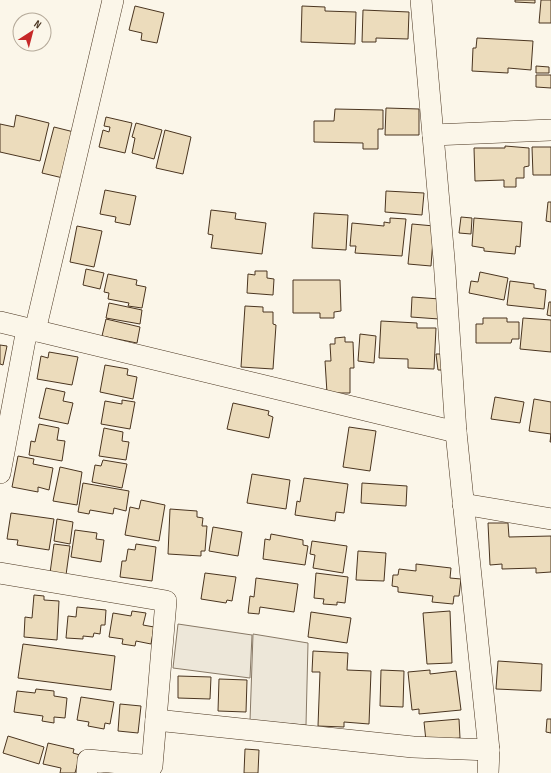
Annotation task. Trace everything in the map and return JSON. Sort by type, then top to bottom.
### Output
[{"type":"street","points":[[0,473],[31,330],[113,0]]},
{"type":"street","points":[[421,0],[444,259],[456,432],[489,750],[488,773]]},
{"type":"street","points":[[433,135],[551,130]]},
{"type":"street","points":[[0,322],[456,432]]},
{"type":"street","points":[[463,504],[551,519]]},
{"type":"street","points":[[0,573],[166,601],[152,766],[88,760],[87,773]]},
{"type":"street","points":[[156,720],[413,747],[489,750]]},
{"type":"shaded area","points":[[178,624],[252,635],[250,678],[173,668]]},
{"type":"shaded area","points":[[253,634],[308,643],[306,725],[250,721]]},
{"type":"building","points":[[515,0],[535,0],[535,3],[515,2]]},
{"type":"building","points":[[541,0],[551,0],[551,23],[539,23]]},
{"type":"building","points":[[135,6],[164,13],[157,43],[141,40],[142,33],[129,30]]},
{"type":"building","points":[[302,6],[325,7],[325,11],[356,12],[355,44],[301,42]]},
{"type":"building","points":[[363,10],[409,12],[408,39],[376,38],[376,42],[362,42]]},
{"type":"building","points":[[477,38],[533,41],[531,70],[508,68],[508,73],[472,71],[473,48],[476,48]]},
{"type":"building","points":[[536,66],[549,67],[549,73],[536,73]]},
{"type":"building","points":[[536,75],[551,75],[551,88],[536,87]]},
{"type":"building","points":[[386,108],[419,109],[419,135],[385,135]]},
{"type":"building","points":[[335,109],[383,110],[383,129],[378,129],[378,149],[363,149],[363,143],[314,142],[314,121],[334,121]]},
{"type":"building","points":[[16,115],[49,123],[40,161],[0,152],[0,124],[14,127]]},
{"type":"building","points":[[106,117],[132,123],[125,153],[99,147],[103,130],[109,132],[110,127],[104,126]]},
{"type":"building","points":[[136,123],[162,130],[154,159],[132,153],[135,138],[132,137]]},
{"type":"building","points":[[54,127],[74,132],[63,178],[42,173]]},
{"type":"building","points":[[165,130],[191,137],[183,174],[156,168]]},
{"type":"building","points":[[505,146],[529,148],[529,166],[524,167],[524,178],[516,178],[516,187],[504,187],[504,180],[475,181],[474,148],[505,148]]},
{"type":"building","points":[[532,147],[551,147],[551,175],[533,175]]},
{"type":"building","points":[[105,190],[136,196],[130,225],[115,222],[116,217],[100,214]]},
{"type":"building","points":[[386,191],[424,193],[422,215],[385,212]]},
{"type":"building","points":[[548,202],[551,202],[551,222],[546,221]]},
{"type":"building","points":[[211,210],[236,213],[235,219],[266,223],[262,254],[211,248],[213,235],[208,234]]},
{"type":"building","points":[[314,213],[348,215],[346,250],[312,248]]},
{"type":"building","points":[[461,217],[472,218],[471,234],[459,233]]},
{"type":"building","points":[[390,218],[406,219],[402,256],[355,253],[356,246],[350,246],[352,223],[384,226],[384,222],[390,223]]},
{"type":"building","points":[[474,218],[522,222],[520,247],[516,246],[515,254],[484,251],[484,248],[472,246]]},
{"type":"building","points":[[412,224],[434,226],[431,266],[408,264]]},
{"type":"building","points":[[77,226],[102,231],[94,267],[70,262]]},
{"type":"building","points":[[86,269],[104,273],[100,289],[83,285]]},
{"type":"building","points":[[255,271],[267,271],[267,278],[274,279],[273,295],[247,293],[248,274],[255,275]]},
{"type":"building","points":[[480,272],[508,278],[504,300],[469,293],[471,281],[478,282]]},
{"type":"building","points":[[108,274],[137,280],[136,285],[146,287],[142,308],[128,306],[129,303],[108,299],[109,293],[104,292]]},
{"type":"building","points":[[293,280],[340,280],[341,311],[334,312],[334,318],[320,318],[320,313],[293,313]]},
{"type":"building","points":[[510,281],[534,284],[534,288],[546,290],[544,309],[507,305]]},
{"type":"building","points":[[412,297],[440,299],[439,319],[411,317]]},
{"type":"building","points":[[549,302],[551,302],[551,316],[547,315]]},
{"type":"building","points":[[109,303],[142,310],[140,324],[106,318]]},
{"type":"building","points":[[245,306],[263,307],[263,312],[273,312],[273,324],[276,325],[273,369],[241,367]]},
{"type":"building","points":[[483,318],[507,318],[507,322],[519,322],[519,339],[512,339],[511,343],[476,343],[476,324],[483,324]]},
{"type":"building","points":[[523,318],[551,320],[551,352],[520,349]]},
{"type":"building","points":[[106,319],[140,327],[137,343],[102,336]]},
{"type":"building","points":[[381,321],[417,323],[417,328],[436,328],[434,369],[408,368],[408,359],[379,358]]},
{"type":"building","points":[[360,334],[376,336],[374,363],[358,361]]},
{"type":"building","points":[[345,337],[345,342],[353,342],[354,368],[350,368],[350,393],[327,393],[325,361],[331,361],[330,344],[335,344],[335,338]]},
{"type":"building","points":[[0,345],[7,346],[3,365],[0,364]]},
{"type":"building","points":[[49,352],[78,357],[72,385],[37,379],[41,356],[48,358]]},
{"type":"building","points":[[436,354],[444,354],[446,370],[438,370]]},
{"type":"building","points":[[105,365],[128,369],[127,375],[137,377],[133,399],[100,392]]},
{"type":"building","points":[[46,388],[65,392],[63,401],[73,403],[68,424],[39,418]]},
{"type":"building","points":[[495,397],[524,402],[520,423],[491,419]]},
{"type":"building","points":[[534,399],[551,402],[551,434],[529,431]]},
{"type":"building","points":[[122,400],[135,402],[130,429],[101,424],[105,401],[122,404]]},
{"type":"building","points":[[233,403],[269,411],[268,415],[273,417],[269,438],[227,429]]},
{"type":"building","points":[[39,424],[59,428],[57,440],[65,441],[62,461],[29,455],[31,441],[35,442]]},
{"type":"building","points":[[349,427],[376,431],[370,471],[343,467]]},
{"type":"building","points":[[104,428],[123,432],[122,441],[129,442],[126,460],[99,456]]},
{"type":"building","points":[[18,456],[34,459],[33,464],[53,468],[49,490],[38,487],[38,492],[12,487]]},
{"type":"building","points":[[103,460],[127,464],[122,488],[92,482],[95,465],[101,466]]},
{"type":"building","points":[[60,467],[82,472],[77,505],[53,501]]},
{"type":"building","points":[[252,474],[290,480],[286,509],[247,503]]},
{"type":"building","points":[[304,478],[348,484],[344,513],[336,512],[335,521],[295,515],[297,501],[300,502]]},
{"type":"building","points":[[83,483],[129,491],[126,511],[114,508],[113,514],[90,510],[89,514],[78,512]]},
{"type":"building","points":[[362,483],[407,486],[406,506],[361,503]]},
{"type":"building","points":[[141,500],[165,505],[159,541],[125,535],[130,507],[139,509]]},
{"type":"building","points":[[170,509],[197,511],[197,517],[203,518],[202,526],[207,526],[205,551],[201,551],[201,556],[168,554]]},
{"type":"building","points":[[11,513],[54,519],[49,550],[17,545],[18,540],[7,539]]},
{"type":"building","points":[[57,519],[73,522],[70,544],[54,541]]},
{"type":"building","points":[[488,523],[508,523],[509,537],[551,536],[551,572],[536,573],[536,568],[502,569],[502,564],[490,565]]},
{"type":"building","points":[[213,527],[242,532],[238,556],[209,551]]},
{"type":"building","points":[[75,530],[97,533],[96,539],[104,540],[101,562],[71,557]]},
{"type":"building","points":[[271,534],[303,540],[303,545],[308,546],[305,565],[263,559],[265,539],[270,540]]},
{"type":"building","points":[[312,541],[347,546],[343,573],[313,568],[315,555],[310,554]]},
{"type":"building","points":[[54,544],[70,546],[66,575],[50,573]]},
{"type":"building","points":[[136,544],[156,547],[152,581],[120,577],[122,561],[126,561],[128,549],[135,550]]},
{"type":"building","points":[[358,551],[386,553],[384,581],[356,580]]},
{"type":"building","points":[[416,564],[451,568],[450,578],[461,579],[459,596],[454,596],[453,604],[432,602],[433,596],[398,592],[398,587],[392,586],[393,575],[398,575],[399,569],[416,571]]},
{"type":"building","points":[[205,573],[236,577],[232,601],[227,600],[226,603],[201,599]]},
{"type":"building","points":[[316,573],[348,577],[345,603],[337,602],[337,605],[323,604],[324,599],[314,598]]},
{"type":"building","points":[[256,578],[298,584],[294,612],[260,607],[259,614],[248,613],[250,596],[254,597]]},
{"type":"building","points":[[34,595],[44,596],[44,600],[59,601],[57,640],[24,637],[25,617],[32,618]]},
{"type":"building","points":[[77,607],[106,610],[105,625],[101,625],[100,634],[94,633],[93,637],[83,636],[83,639],[66,638],[68,616],[76,617]]},
{"type":"building","points":[[132,611],[146,613],[143,625],[154,627],[151,644],[136,641],[135,646],[122,644],[123,639],[109,637],[113,613],[131,616]]},
{"type":"building","points":[[450,611],[452,663],[427,664],[423,613]]},
{"type":"building","points":[[311,612],[351,618],[347,643],[308,637]]},
{"type":"building","points":[[23,644],[115,656],[111,690],[18,678]]},
{"type":"building","points":[[313,651],[348,653],[347,670],[371,671],[369,724],[344,722],[344,727],[318,726],[320,672],[312,672]]},
{"type":"building","points":[[498,661],[542,664],[541,691],[496,689]]},
{"type":"building","points":[[381,670],[404,671],[403,707],[380,706]]},
{"type":"building","points":[[430,670],[430,674],[456,671],[461,710],[419,714],[419,709],[412,710],[408,672]]},
{"type":"building","points":[[178,676],[211,677],[210,699],[178,698]]},
{"type":"building","points":[[219,679],[247,680],[246,712],[218,711]]},
{"type":"building","points":[[36,689],[54,691],[54,696],[67,698],[65,718],[54,717],[54,723],[42,721],[43,716],[14,712],[17,691],[35,693]]},
{"type":"building","points":[[81,697],[114,702],[110,724],[105,723],[104,729],[88,726],[89,722],[77,720]]},
{"type":"building","points":[[120,704],[141,706],[138,733],[118,731]]},
{"type":"building","points":[[459,719],[460,738],[426,741],[424,722]]},
{"type":"building","points":[[547,719],[551,719],[551,733],[546,732]]},
{"type":"building","points":[[8,736],[44,747],[39,764],[3,753]]},
{"type":"building","points":[[48,743],[74,749],[73,753],[80,755],[75,773],[60,773],[61,768],[43,764]]},
{"type":"building","points":[[245,749],[259,750],[258,773],[244,773]]}]
